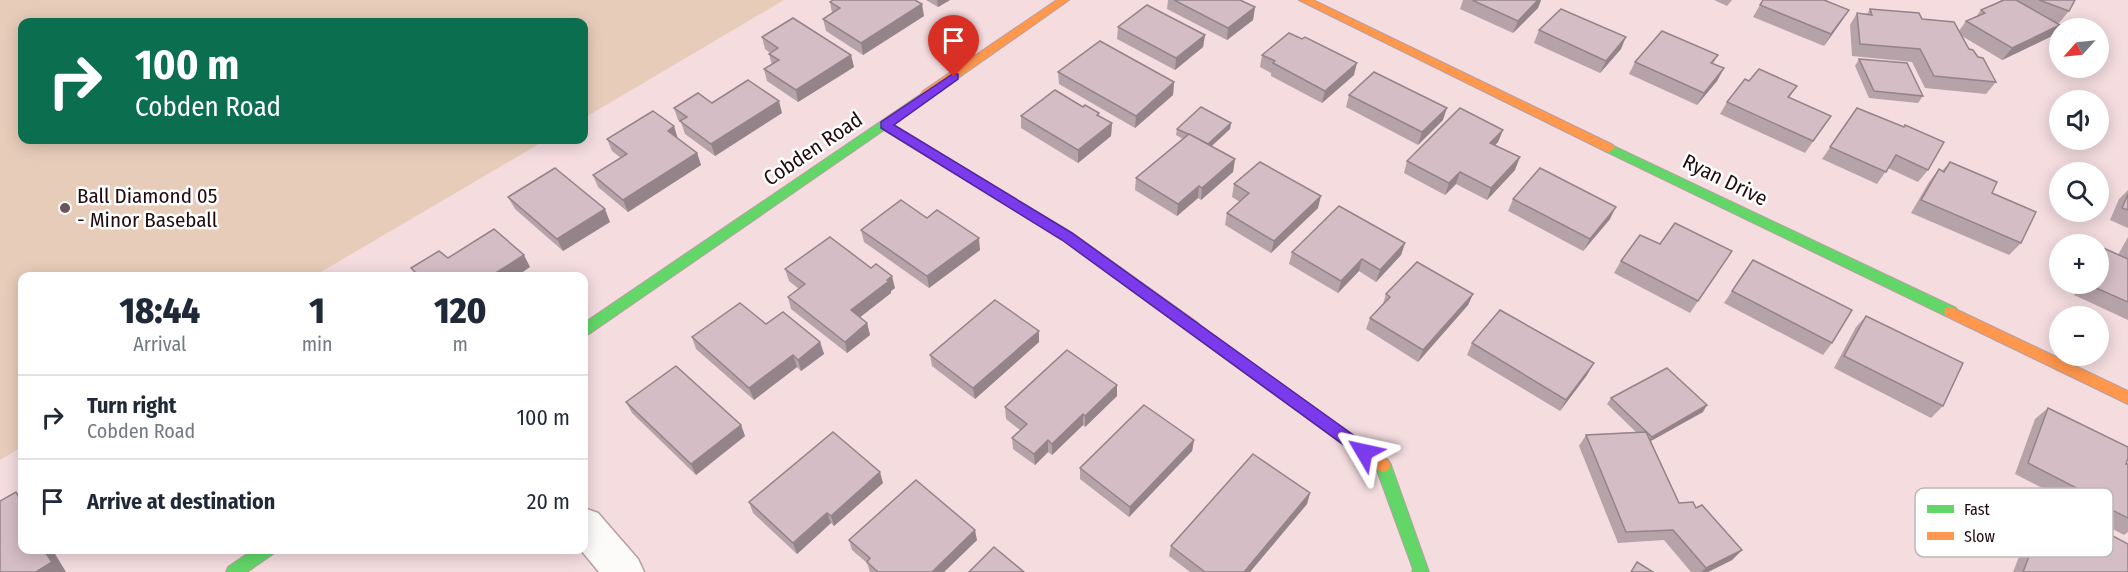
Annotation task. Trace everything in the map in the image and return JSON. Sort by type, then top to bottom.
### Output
[{"type":"street","name":"Cobden Road","points":[[588,327],[1064,0]]},
{"type":"street","name":"Ryan Drive","points":[[1304,0],[2128,398]]},
{"type":"street","points":[[885,125],[1067,236],[1383,465],[1422,570],[1420,572]]},
{"type":"street","points":[[588,530],[624,572]]},
{"type":"street","points":[[234,572],[260,554]]},
{"type":"shaded area","points":[[0,0],[784,0],[588,116],[588,18],[18,18],[18,144],[539,144],[321,272],[18,272],[18,449],[0,460]]},
{"type":"building","points":[[833,0],[915,0],[922,4],[861,43],[823,19],[840,8],[830,2]]},
{"type":"building","points":[[1174,0],[1240,0],[1255,7],[1228,28]]},
{"type":"building","points":[[1472,0],[1538,0],[1518,21]]},
{"type":"building","points":[[1763,0],[1824,0],[1849,10],[1831,34],[1760,5]]},
{"type":"building","points":[[2004,0],[2016,0],[2049,19],[2049,30],[2012,48],[1966,21],[1985,13],[1981,10]]},
{"type":"building","points":[[2039,0],[2075,0],[2069,11]]},
{"type":"building","points":[[1147,5],[1205,35],[1176,58],[1118,27]]},
{"type":"building","points":[[1561,9],[1626,37],[1606,61],[1539,30]]},
{"type":"building","points":[[1870,9],[1919,13],[1922,19],[1954,22],[1969,49],[1973,50],[1978,57],[1983,58],[1996,82],[1934,76],[1920,49],[1860,44],[1857,13],[1872,15]]},
{"type":"building","points":[[793,18],[851,55],[796,90],[764,69],[779,60],[769,54],[778,48],[762,37]]},
{"type":"building","points":[[1662,31],[1718,55],[1711,63],[1724,68],[1704,93],[1635,62]]},
{"type":"building","points":[[1289,33],[1302,39],[1305,37],[1357,63],[1325,91],[1262,55]]},
{"type":"building","points":[[1100,41],[1174,82],[1136,116],[1058,72]]},
{"type":"building","points":[[1859,59],[1907,63],[1923,96],[1874,91]]},
{"type":"building","points":[[1759,69],[1797,86],[1788,97],[1831,116],[1813,141],[1727,102],[1745,79],[1749,81]]},
{"type":"building","points":[[1374,72],[1447,108],[1422,132],[1349,95]]},
{"type":"building","points":[[748,80],[779,101],[711,144],[680,121],[687,117],[674,108],[698,93],[712,103]]},
{"type":"building","points":[[1055,90],[1083,107],[1085,105],[1099,113],[1097,115],[1112,123],[1078,150],[1021,116]]},
{"type":"building","points":[[1201,107],[1231,123],[1208,144],[1177,129]]},
{"type":"building","points":[[1460,108],[1503,130],[1490,143],[1520,157],[1491,188],[1460,172],[1449,183],[1407,161]]},
{"type":"building","points":[[1857,108],[1944,142],[1928,170],[1896,155],[1886,172],[1830,147]]},
{"type":"building","points":[[653,111],[674,126],[668,131],[697,153],[623,200],[593,175],[627,154],[607,139]]},
{"type":"building","points":[[1189,134],[1235,159],[1202,188],[1199,186],[1178,204],[1136,178]]},
{"type":"building","points":[[1260,162],[1321,196],[1274,241],[1227,213],[1249,193],[1234,184]]},
{"type":"building","points":[[1950,162],[1997,182],[1992,193],[2036,212],[2021,243],[1921,200],[1939,169],[1944,172]]},
{"type":"building","points":[[555,168],[605,209],[557,239],[508,197]]},
{"type":"building","points":[[1540,168],[1616,207],[1590,239],[1513,199]]},
{"type":"building","points":[[2128,194],[2128,210],[2122,208]]},
{"type":"building","points":[[901,200],[927,218],[937,210],[979,238],[927,276],[861,230]]},
{"type":"building","points":[[1339,206],[1405,243],[1380,270],[1362,259],[1341,281],[1292,252]]},
{"type":"building","points":[[1675,223],[1732,251],[1698,301],[1621,261],[1640,235],[1660,244]]},
{"type":"building","points":[[494,229],[524,255],[497,272],[415,272],[411,268],[439,251],[448,258]]},
{"type":"building","points":[[830,237],[871,268],[876,264],[892,276],[887,280],[889,281],[851,310],[867,323],[845,342],[788,297],[805,284],[785,269]]},
{"type":"building","points":[[2109,251],[2128,259],[2128,302],[2109,294]]},
{"type":"building","points":[[1753,260],[1852,310],[1832,343],[1732,291]]},
{"type":"building","points":[[1417,262],[1473,294],[1423,350],[1370,318],[1390,297],[1386,294]]},
{"type":"building","points":[[995,300],[1039,331],[973,388],[930,355]]},
{"type":"building","points":[[740,303],[766,324],[783,312],[820,342],[798,360],[793,355],[749,388],[692,337]]},
{"type":"building","points":[[1500,310],[1594,363],[1566,400],[1472,343]]},
{"type":"building","points":[[1866,316],[1963,363],[1943,406],[1844,356]]},
{"type":"building","points":[[1067,350],[1117,385],[1052,444],[1048,440],[1034,454],[1012,438],[1027,424],[1005,407]]},
{"type":"building","points":[[676,366],[741,425],[691,464],[626,402]]},
{"type":"building","points":[[1667,368],[1707,405],[1652,437],[1611,398]]},
{"type":"building","points":[[1144,405],[1194,440],[1130,507],[1080,468]]},
{"type":"building","points":[[2048,408],[2128,447],[2126,464],[2128,464],[2128,518],[2113,510],[2113,488],[2077,488],[2028,463]]},
{"type":"building","points":[[833,432],[880,472],[831,516],[827,513],[793,543],[749,502]]},
{"type":"building","points":[[1646,432],[1679,503],[1693,502],[1696,508],[1702,505],[1742,550],[1706,568],[1673,530],[1626,532],[1586,435]]},
{"type":"building","points":[[1253,454],[1310,493],[1244,572],[1205,572],[1171,546]]},
{"type":"building","points":[[916,480],[975,530],[932,572],[878,572],[867,562],[870,558],[849,540]]},
{"type":"building","points":[[16,492],[18,496],[18,554],[46,554],[52,562],[36,572],[0,572],[0,501]]},
{"type":"building","points":[[2113,536],[2128,544],[2128,572],[2023,572],[2029,557],[2113,557]]},
{"type":"building","points":[[994,547],[1024,572],[969,572]]},
{"type":"building","points":[[1637,562],[1653,572],[1631,572]]},
{"type":"traffic: fast","points":[[588,327],[927,94]]},
{"type":"traffic: fast","points":[[885,125],[1067,236],[1193,327]]},
{"type":"traffic: fast","points":[[1609,148],[1951,312]]},
{"type":"traffic: fast","points":[[1383,465],[1422,570],[1420,572]]},
{"type":"traffic: fast","points":[[234,572],[260,554]]},
{"type":"traffic: slow","points":[[927,94],[1064,0]]},
{"type":"traffic: slow","points":[[1304,0],[1609,148]]},
{"type":"traffic: slow","points":[[1951,312],[2128,398]]},
{"type":"traffic: slow","points":[[1193,327],[1383,465]]},
{"type":"place","name":"Ball Diamond 05 - Minor Baseball","points":[[65,208]]},
{"type":"route","points":[[954,77],[885,125],[1067,236],[1364,452]]}]
